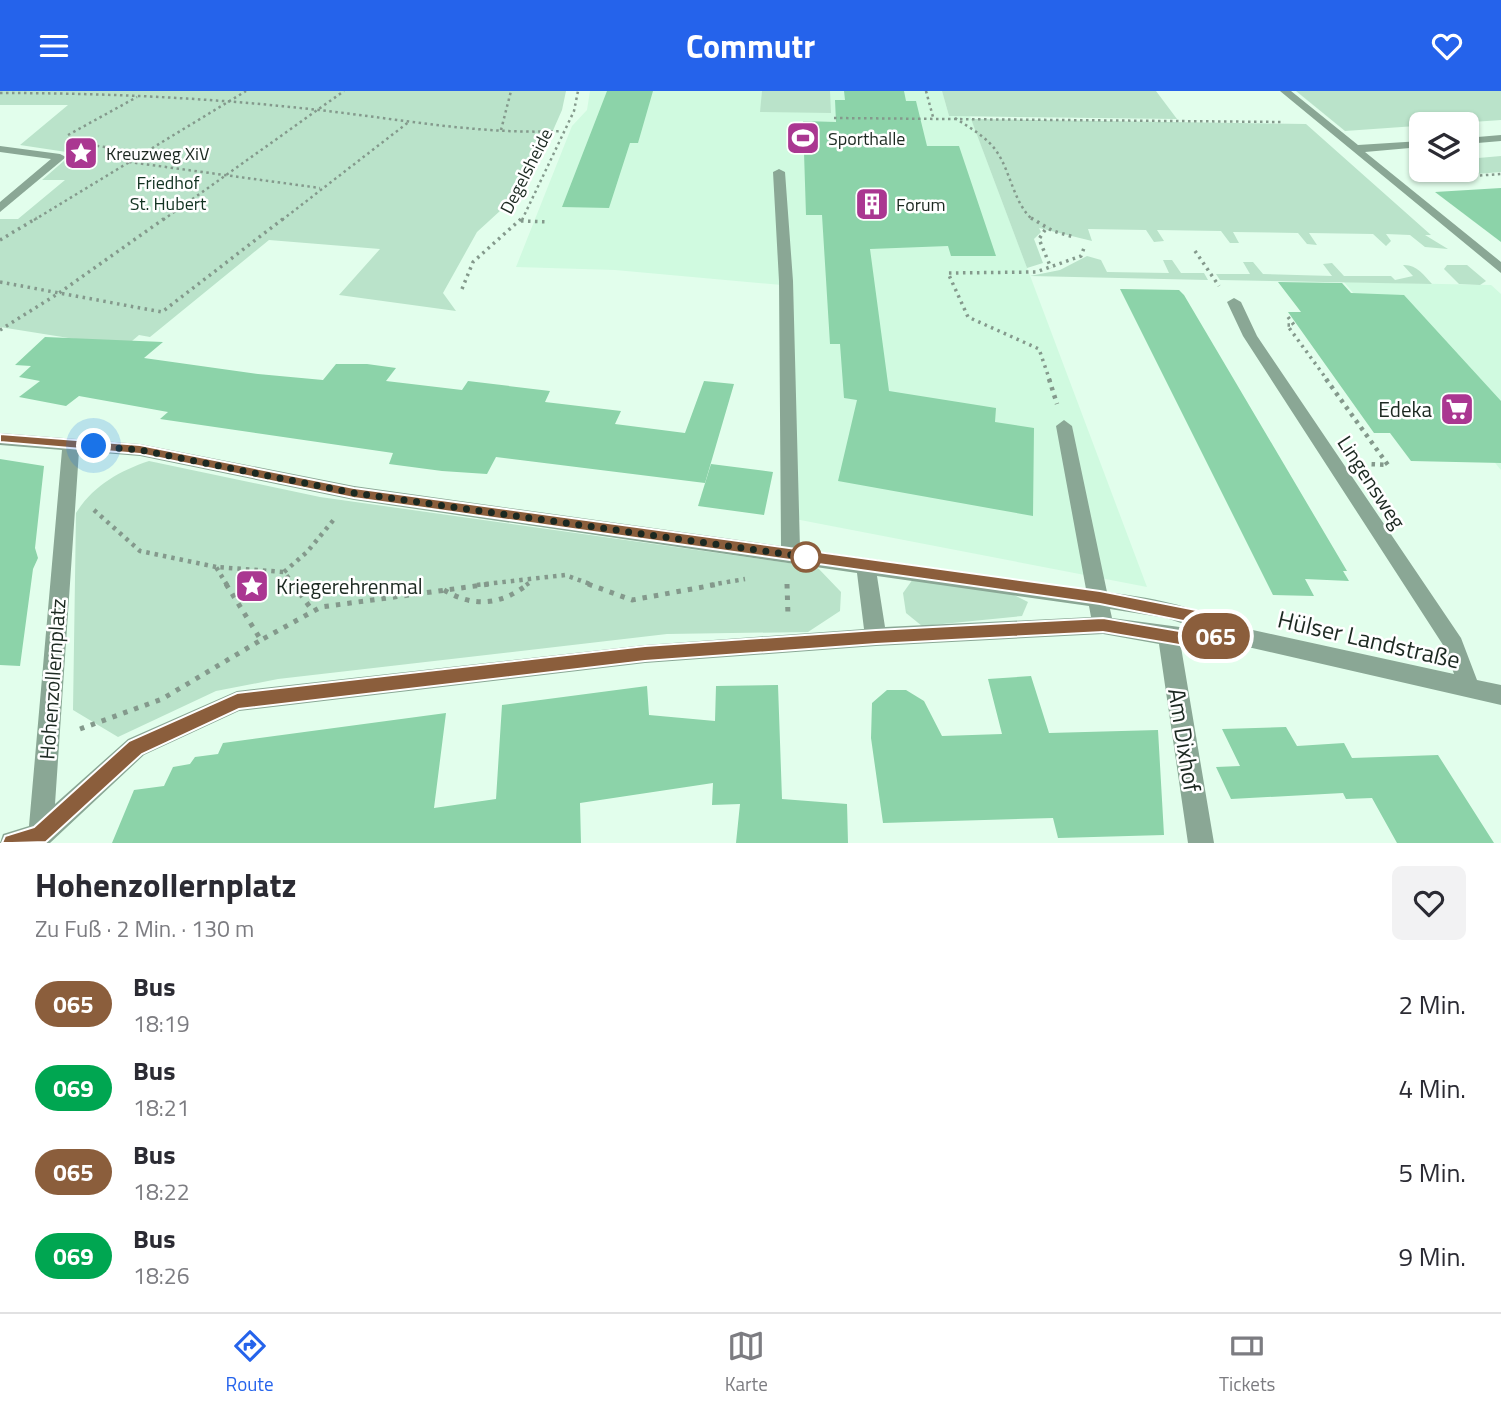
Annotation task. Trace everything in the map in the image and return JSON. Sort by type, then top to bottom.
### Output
[{"type":"street","points":[[1284,91],[1501,269]]},
{"type":"street","points":[[1479,140],[1501,138]]},
{"type":"street","points":[[1354,149],[1409,145]]},
{"type":"street","points":[[0,149],[60,157],[0,208]]},
{"type":"street","points":[[779,172],[786,281],[791,555]]},
{"type":"street","name":"Lingensweg","points":[[1234,302],[1250,335],[1454,644],[1469,688]]},
{"type":"street","points":[[12,843],[40,839],[136,747],[237,701],[645,654],[876,637],[1103,625],[1100,598],[1064,426]]},
{"type":"street","points":[[0,439],[140,450],[354,493],[1100,598]]},
{"type":"street","name":"Hohenzollernplatz","points":[[40,839],[71,444]]},
{"type":"street","points":[[866,565],[876,637]]},
{"type":"street","name":"Hülser Landstraße","points":[[1100,598],[1196,617],[1226,633],[1501,695]]},
{"type":"street","name":"Hülser Landstraße","points":[[1103,625],[1197,641],[1226,633]]},
{"type":"street","name":"Am Dixhof","points":[[1170,637],[1201,843]]},
{"type":"path","points":[[0,93],[102,91],[318,110],[501,130],[562,131]]},
{"type":"path","points":[[0,240],[246,91]]},
{"type":"path","points":[[0,330],[59,293],[344,91]]},
{"type":"path","points":[[501,130],[511,91]]},
{"type":"path","name":"Degelsheide","points":[[462,289],[473,262],[521,221],[562,131],[574,111],[578,91]]},
{"type":"path","points":[[926,91],[933,117]]},
{"type":"path","points":[[139,96],[59,140],[144,153]]},
{"type":"path","points":[[955,117],[998,153],[1023,210],[1045,230],[1074,237]]},
{"type":"path","points":[[834,118],[955,117],[1324,123]]},
{"type":"path","points":[[0,282],[162,312],[410,121]]},
{"type":"path","points":[[128,162],[320,188]]},
{"type":"path","points":[[1391,180],[1501,174]]},
{"type":"path","points":[[521,221],[549,222]]},
{"type":"path","points":[[1045,230],[1039,239],[1051,268]]},
{"type":"path","points":[[1064,426],[1039,349],[968,317],[948,273],[1036,272],[1081,256],[1084,249]]},
{"type":"path","points":[[1195,251],[1214,280],[1234,302]]},
{"type":"path","points":[[1288,317],[1294,325],[1287,324],[1388,465],[1333,463]]},
{"type":"path","points":[[100,515],[141,551],[216,567],[284,572],[307,552],[340,512]]},
{"type":"path","points":[[789,644],[786,587],[791,555]]},
{"type":"path","points":[[216,567],[261,640]]},
{"type":"path","points":[[284,572],[312,610]]},
{"type":"path","points":[[48,741],[162,699],[312,610],[565,575],[632,600],[757,577]]},
{"type":"path","points":[[444,590],[460,600],[501,603],[532,581]]},
{"type":"shaded area","points":[[590,91],[942,91],[949,116],[970,116],[1147,587],[795,519],[782,285],[615,270],[516,267],[572,126],[587,110]]},
{"type":"shaded area","points":[[1344,282],[1491,285],[1501,294],[1501,470]]},
{"type":"green space","name":"Friedhof St. Hubert","points":[[0,91],[566,91],[562,110],[551,135],[513,199],[477,232],[443,293],[456,311],[339,295],[380,249],[269,240],[150,337],[139,335],[125,347],[0,327],[0,219],[18,219],[65,180],[42,180],[73,153],[20,145],[68,105],[0,105]]},
{"type":"green space","points":[[762,91],[830,91],[831,113],[760,112]]},
{"type":"green space","points":[[942,91],[1156,91],[1177,119],[949,116]]},
{"type":"green space","points":[[1296,91],[1501,91],[1501,120],[1479,122],[1479,112],[1409,112],[1409,126],[1345,131]]},
{"type":"green space","points":[[971,119],[1306,124],[1431,235],[1425,235],[1448,249],[1425,247],[1410,235],[1386,234],[1391,241],[1386,246],[1373,234],[1309,233],[1317,245],[1307,244],[1298,233],[1233,232],[1239,243],[1230,243],[1221,231],[1157,230],[1164,241],[1154,242],[1146,230],[1088,229],[1092,241],[1039,228],[1041,232],[1034,239],[1043,263],[1027,268]]},
{"type":"green space","points":[[1501,156],[1501,172],[1479,174],[1479,158]]},
{"type":"green space","points":[[1087,256],[1101,260],[1107,272],[1169,273],[1163,260],[1172,260],[1181,273],[1204,273],[1208,280],[1030,276],[1060,270]]},
{"type":"green space","points":[[1243,262],[1253,262],[1263,274],[1332,276],[1323,264],[1332,263],[1344,276],[1391,276],[1395,280],[1413,276],[1403,265],[1408,265],[1419,271],[1432,284],[1220,280],[1216,274],[1250,274]]},
{"type":"green space","points":[[1447,265],[1467,265],[1486,281],[1480,285],[1459,284],[1444,269]]},
{"type":"green space","points":[[149,461],[320,497],[817,567],[841,592],[840,611],[808,632],[667,634],[278,679],[216,691],[118,737],[73,710],[76,513],[99,487],[127,470]]},
{"type":"green space","points":[[913,579],[1012,594],[1028,602],[1022,616],[922,626],[906,613],[903,593]]},
{"type":"building","points":[[607,91],[653,91],[638,143],[630,143],[609,208],[562,207]]},
{"type":"building","points":[[844,91],[904,91],[906,101],[916,101],[927,146],[959,146],[996,256],[951,256],[948,246],[870,249],[889,391],[996,408],[995,422],[1034,428],[1033,516],[838,481],[857,400],[844,398],[840,344],[830,344],[822,215],[806,215],[803,121],[836,122],[835,100],[845,100]]},
{"type":"building","points":[[1501,188],[1501,242],[1435,192]]},
{"type":"building","points":[[1278,282],[1342,283],[1351,293],[1404,295],[1501,401],[1501,463],[1411,461],[1390,433],[1374,433],[1288,312],[1301,312]]},
{"type":"building","points":[[1120,289],[1179,290],[1184,295],[1347,571],[1343,571],[1349,581],[1305,579],[1314,596],[1273,595]]},
{"type":"building","points":[[45,337],[163,342],[144,358],[258,374],[323,380],[336,364],[367,364],[396,368],[386,381],[462,390],[468,381],[550,391],[545,402],[621,411],[615,424],[685,433],[704,381],[734,384],[705,483],[496,457],[487,474],[442,471],[389,464],[393,453],[160,419],[168,412],[79,396],[66,406],[19,397],[40,381],[19,377],[31,366],[15,365]]},
{"type":"building","points":[[0,459],[44,466],[35,548],[38,558],[33,569],[20,666],[0,665]]},
{"type":"building","points":[[711,464],[773,472],[764,515],[698,506]]},
{"type":"building","points":[[1031,676],[1049,733],[1158,730],[1164,835],[1058,838],[1053,818],[883,823],[871,738],[872,703],[887,690],[906,690],[924,701],[942,736],[1002,734],[988,679]]},
{"type":"building","points":[[778,685],[782,799],[847,804],[848,843],[736,843],[740,804],[712,805],[713,783],[580,803],[581,843],[112,843],[134,790],[164,786],[173,767],[190,764],[195,757],[218,754],[223,743],[446,713],[434,808],[496,799],[502,705],[647,686],[649,715],[715,721],[716,686]]},
{"type":"building","points":[[1286,727],[1297,746],[1344,743],[1352,758],[1438,755],[1494,843],[1397,843],[1372,798],[1346,799],[1343,793],[1231,799],[1216,767],[1240,766],[1222,729]]},
{"type":"bus line","name":"065","points":[[0,439],[140,450],[354,493],[1100,598],[1196,617],[1226,633],[1197,641],[1103,625],[876,637],[645,654],[237,701],[136,747],[39,835],[12,843]]},
{"type":"place","name":"Sporthalle","points":[[803,138]]},
{"type":"place","name":"Kreuzweg XiV","points":[[81,153]]},
{"type":"place","name":"Forum","points":[[872,204]]},
{"type":"place","name":"Edeka","points":[[1457,409]]},
{"type":"place","name":"Kriegerehrenmal","points":[[252,586]]},
{"type":"route","points":[[94,446],[140,450],[354,493],[813,558],[806,557]]}]
